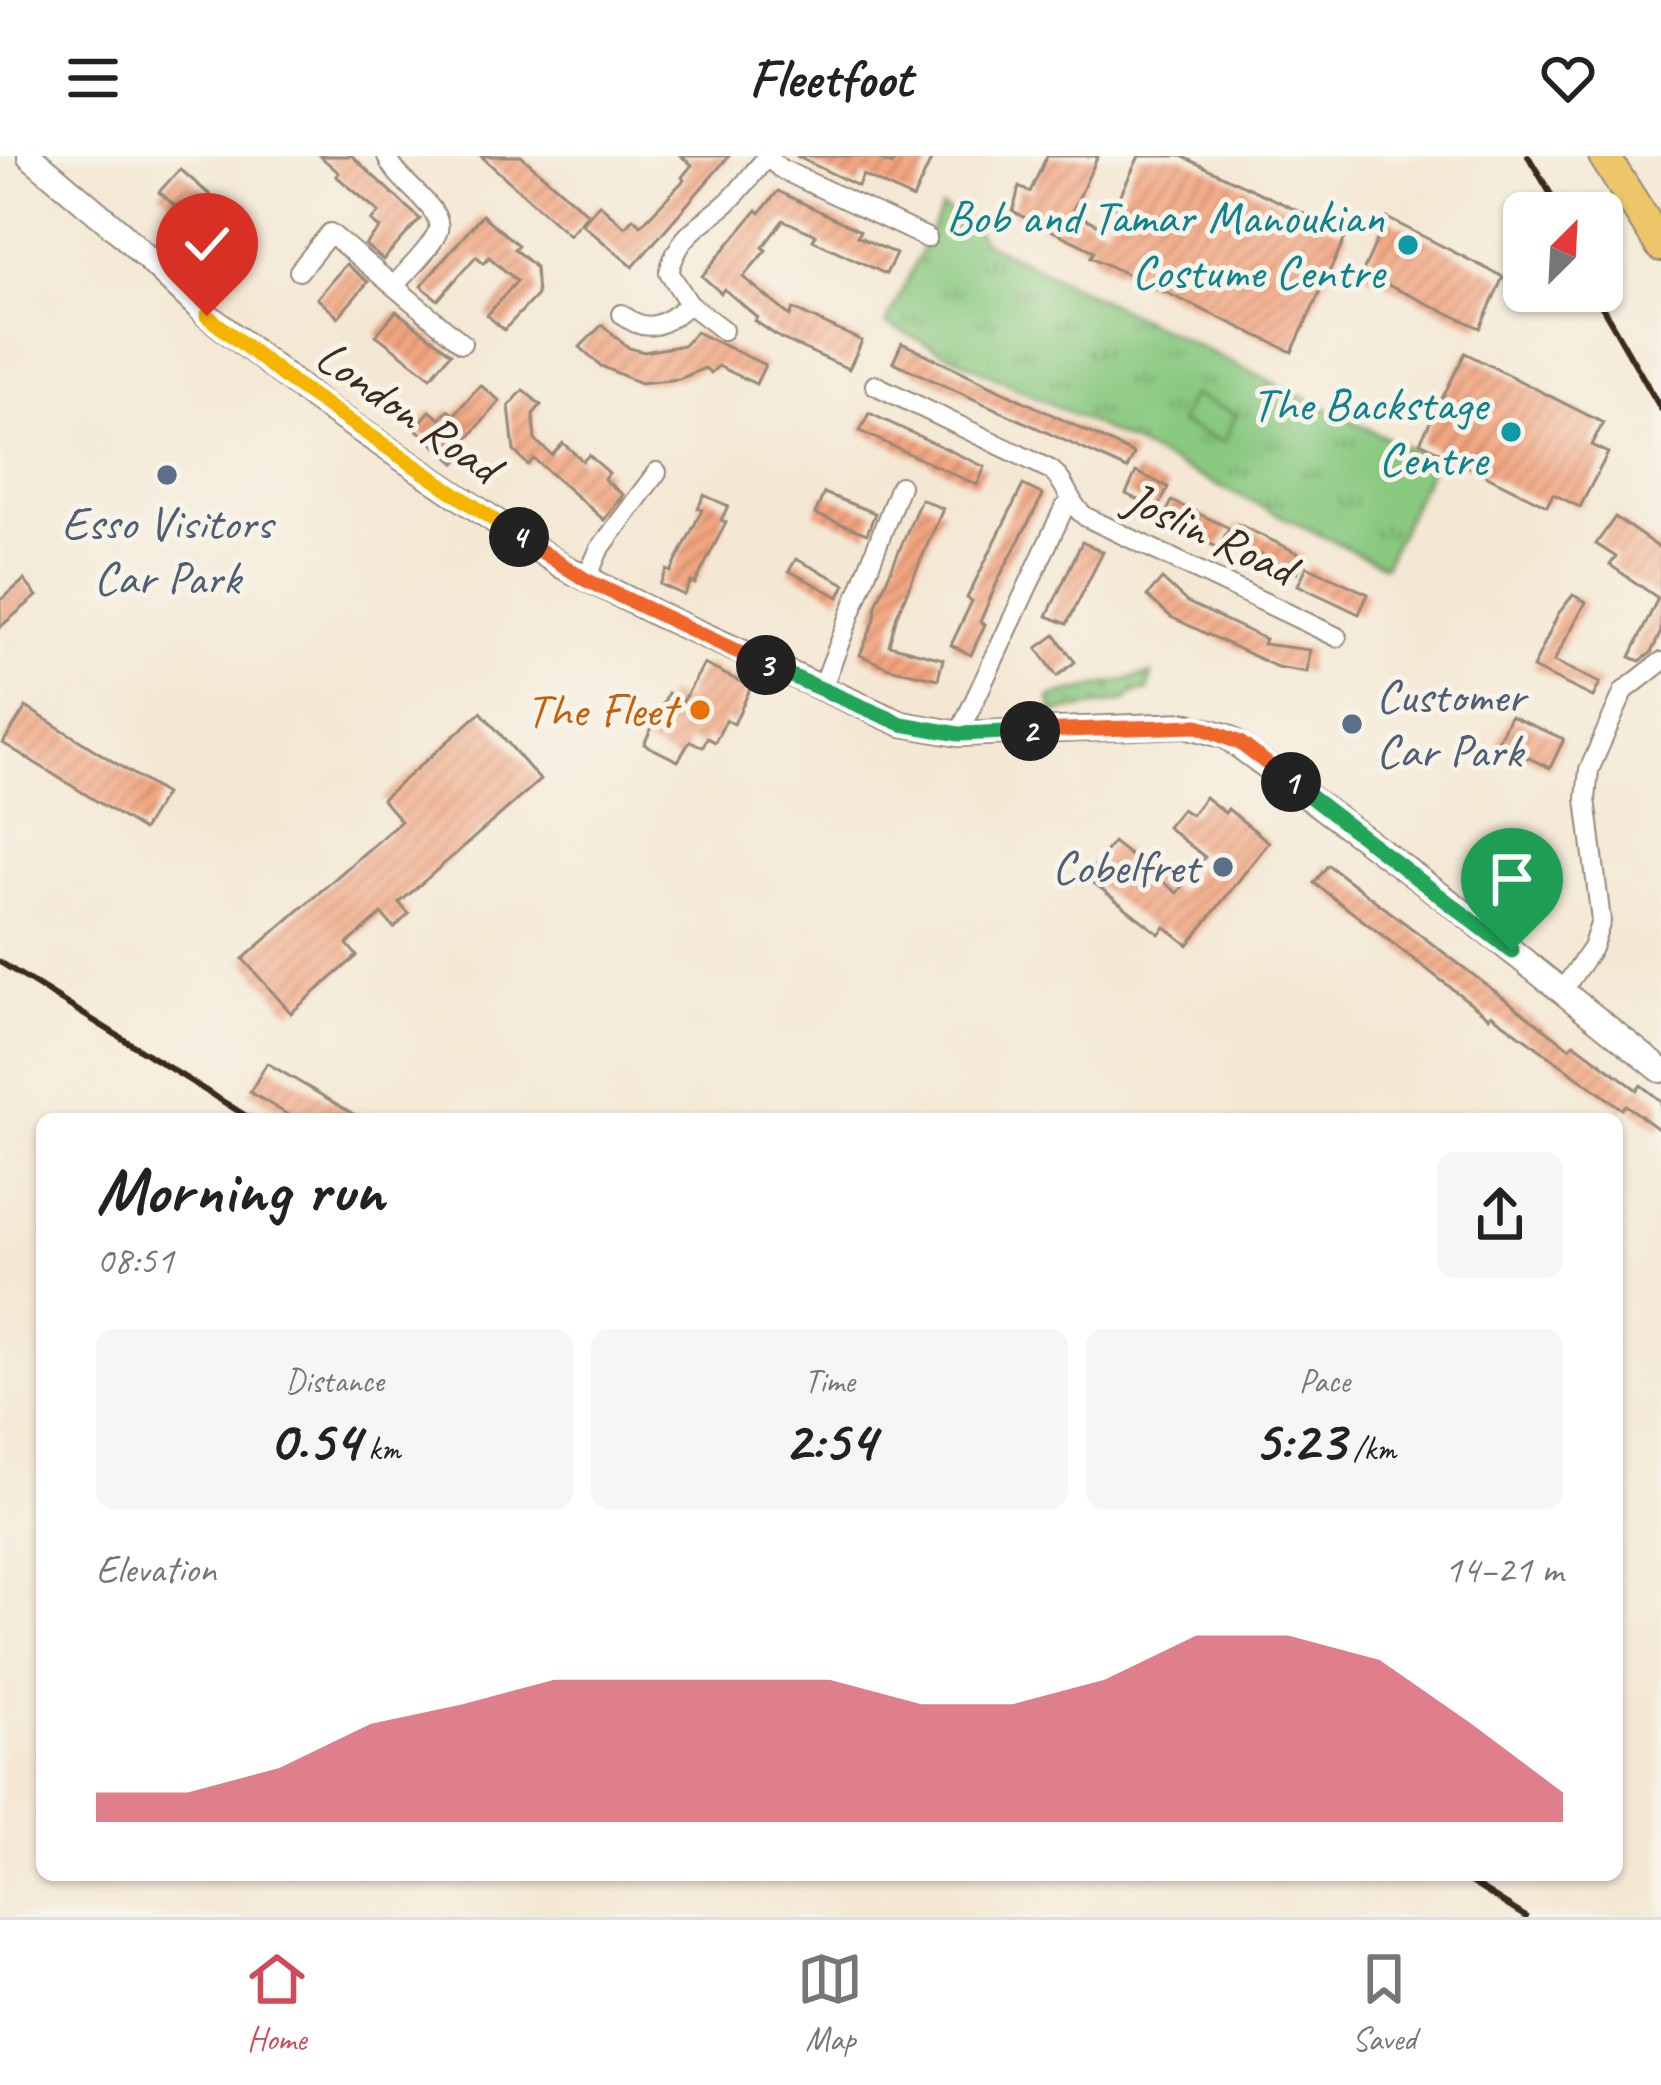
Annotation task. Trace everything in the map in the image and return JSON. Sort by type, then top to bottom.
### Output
[{"type":"main road","points":[[1604,156],[1661,246]]},
{"type":"street","name":"London Road","points":[[30,156],[255,355],[444,488],[586,580],[902,724],[959,734],[1185,724],[1226,736],[1342,820],[1661,1070]]},
{"type":"street","points":[[387,156],[401,181],[433,209],[439,230],[394,286]]},
{"type":"street","points":[[723,329],[689,304],[669,272],[674,253],[705,217],[727,203],[766,156],[781,169],[927,238]]},
{"type":"street","points":[[299,271],[330,233],[462,343]]},
{"type":"street","points":[[622,314],[635,326],[651,327],[664,324],[689,304]]},
{"type":"street","name":"Joslin Road","points":[[875,386],[1051,470],[1071,504],[1086,517],[1337,637]]},
{"type":"street","points":[[586,580],[598,550],[657,472]]},
{"type":"street","points":[[821,691],[900,486]]},
{"type":"street","points":[[959,734],[1064,508],[1071,504]]},
{"type":"street","points":[[1562,991],[1592,948],[1600,921],[1586,799],[1588,770],[1624,691],[1661,662]]},
{"type":"green space","points":[[942,208],[968,221],[984,242],[1434,461],[1384,566],[886,324]]},
{"type":"green space","points":[[1191,395],[1236,414],[1224,442],[1179,423]]},
{"type":"green space","points":[[1152,674],[1148,691],[1132,694],[1125,701],[1053,713],[1050,697]]},
{"type":"building","points":[[320,156],[352,156],[420,219],[383,260],[365,245],[380,228],[371,221],[379,212]]},
{"type":"building","points":[[481,156],[521,156],[588,214],[569,235]]},
{"type":"building","points":[[681,156],[729,156],[633,267],[582,224],[599,204],[625,227],[633,218],[641,225],[684,180],[692,165]]},
{"type":"building","points":[[796,156],[873,156],[892,165],[896,156],[933,156],[913,199],[863,175],[858,186]]},
{"type":"building","points":[[1047,156],[1098,156],[1072,212],[1105,228],[1139,156],[1181,156],[1347,234],[1292,352],[1091,257],[1094,251],[1013,212],[1019,187],[1030,192]]},
{"type":"building","points":[[180,169],[210,195],[189,218],[159,192]]},
{"type":"building","points":[[778,191],[896,254],[886,274],[813,240],[816,235],[783,220],[743,277],[790,316],[793,309],[862,341],[849,369],[780,338],[702,276]]},
{"type":"building","points":[[482,215],[518,245],[514,249],[535,267],[537,295],[504,330],[487,315],[517,281],[489,257],[484,263],[476,256],[438,300],[421,286]]},
{"type":"building","name":"Bob and Tamar Manoukian Costume Centre","points":[[1387,218],[1503,277],[1480,328],[1362,273]]},
{"type":"building","points":[[346,264],[368,282],[338,317],[317,298]]},
{"type":"building","points":[[396,311],[451,353],[431,377],[376,335]]},
{"type":"building","points":[[602,325],[629,348],[644,352],[684,345],[696,332],[765,365],[756,384],[718,366],[711,373],[705,368],[679,379],[640,383],[601,366],[580,347]]},
{"type":"building","points":[[902,343],[1134,454],[1127,469],[893,362]]},
{"type":"building","name":"The Backstage Centre","points":[[1465,353],[1603,423],[1591,445],[1608,453],[1580,507],[1553,494],[1547,506],[1420,442]]},
{"type":"building","points":[[480,385],[500,401],[466,441],[470,445],[455,463],[415,428],[430,411],[440,419],[448,410],[454,415]]},
{"type":"building","points":[[523,390],[541,405],[533,414],[535,440],[552,455],[563,443],[583,461],[589,455],[609,473],[604,479],[623,495],[604,520],[534,459],[528,465],[514,451],[509,406]]},
{"type":"building","points":[[869,413],[985,467],[977,485],[860,431]]},
{"type":"building","points":[[1136,472],[1168,487],[1158,509],[1126,494]]},
{"type":"building","points":[[1023,485],[1043,495],[999,578],[971,655],[951,645],[972,601],[967,598]]},
{"type":"building","points":[[824,493],[875,513],[867,534],[815,514]]},
{"type":"building","points":[[704,495],[728,506],[721,520],[726,522],[695,584],[691,582],[684,595],[660,584],[667,570],[671,572],[702,510],[698,508]]},
{"type":"building","points":[[921,499],[943,509],[897,615],[889,645],[943,659],[938,679],[889,668],[860,655]]},
{"type":"building","points":[[1172,501],[1229,528],[1219,548],[1162,521]]},
{"type":"building","points":[[1615,517],[1661,549],[1661,632],[1651,653],[1640,661],[1630,657],[1658,598],[1610,565],[1616,557],[1596,544]]},
{"type":"building","points":[[1238,524],[1304,556],[1297,572],[1230,540]]},
{"type":"building","points":[[1082,542],[1103,552],[1067,624],[1047,616]]},
{"type":"building","points":[[796,559],[845,584],[839,597],[789,571]]},
{"type":"building","points":[[1307,566],[1368,594],[1359,614],[1298,585]]},
{"type":"building","points":[[1162,579],[1187,602],[1265,639],[1263,644],[1310,650],[1307,672],[1277,667],[1171,617],[1147,596]]},
{"type":"building","points":[[24,580],[37,596],[0,627],[0,601]]},
{"type":"building","points":[[1573,595],[1586,602],[1554,661],[1600,683],[1593,697],[1533,668],[1558,614]]},
{"type":"building","points":[[1055,635],[1075,662],[1057,676],[1037,648]]},
{"type":"building","name":"The Fleet","points":[[704,664],[751,687],[734,724],[726,720],[715,742],[707,738],[703,747],[690,741],[678,761],[644,744],[668,693],[683,701]]},
{"type":"building","points":[[26,707],[165,794],[143,830],[3,743]]},
{"type":"building","points":[[481,712],[540,780],[399,903],[409,914],[394,928],[382,914],[347,944],[357,956],[291,1013],[243,959],[401,821],[382,799]]},
{"type":"building","points":[[1510,716],[1564,739],[1550,768],[1497,743]]},
{"type":"building","name":"Cobelfret","points":[[1205,797],[1269,842],[1188,945],[1165,927],[1159,934],[1086,877],[1113,842],[1177,893],[1205,857],[1167,827],[1182,809],[1191,815]]},
{"type":"building","points":[[1328,865],[1570,1048],[1574,1043],[1637,1090],[1641,1085],[1661,1101],[1661,1131],[1626,1105],[1622,1109],[1491,1014],[1489,1017],[1314,883]]},
{"type":"building","points":[[267,1063],[352,1113],[285,1113],[250,1092]]},
{"type":"railway","points":[[1528,156],[1549,192]]},
{"type":"railway","points":[[1605,312],[1661,409]]},
{"type":"railway","points":[[0,962],[241,1113]]},
{"type":"railway","points":[[1469,1881],[1526,1917]]},
{"type":"place","name":"Bob and Tamar Manoukian Costume Centre","points":[[1408,245]]},
{"type":"place","name":"The Backstage Centre","points":[[1511,432]]},
{"type":"place","name":"Esso Visitors Car Park","points":[[167,475]]},
{"type":"place","name":"The Fleet","points":[[700,710]]},
{"type":"place","name":"Customer Car Park","points":[[1352,724]]},
{"type":"place","name":"Cobelfret","points":[[1223,867]]},
{"type":"route","points":[[207,316],[298,387],[586,580],[902,724],[959,734],[1185,724],[1210,729],[1240,743],[1512,951]]}]
